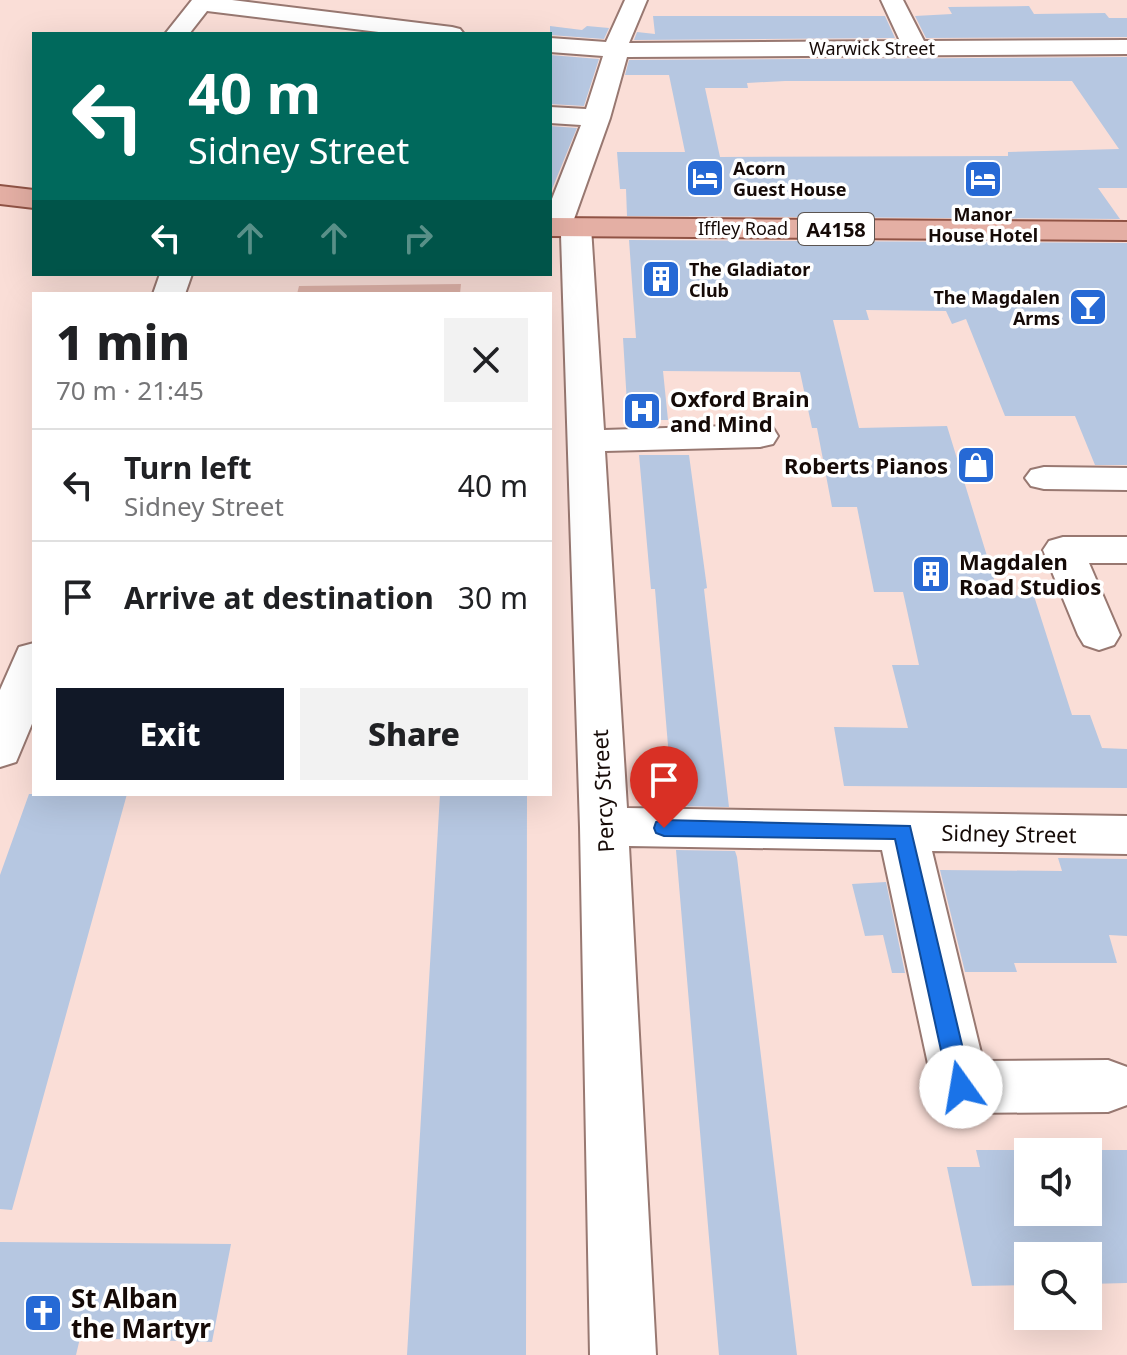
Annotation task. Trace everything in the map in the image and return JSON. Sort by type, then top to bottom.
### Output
[{"type":"main road","points":[[0,195],[32,199]]},
{"type":"main road","name":"Iffley Road","points":[[560,227],[1126,233]]},
{"type":"street","points":[[560,227],[597,118],[617,50],[618,36],[636,0]]},
{"type":"street","points":[[892,0],[915,47]]},
{"type":"street","points":[[179,32],[202,2],[436,32]]},
{"type":"street","name":"Warwick Street","points":[[552,45],[617,50],[1127,47]]},
{"type":"street","points":[[552,115],[597,118]]},
{"type":"street","name":"Percy Street","points":[[560,227],[566,346],[586,441],[623,1355]]},
{"type":"street","points":[[586,441],[760,436]]},
{"type":"street","points":[[1044,478],[1127,479]]},
{"type":"street","points":[[1099,635],[1063,550],[1127,550]]},
{"type":"street","points":[[0,750],[32,663]]},
{"type":"street","name":"Sidney Street","points":[[604,827],[1127,835]]},
{"type":"street","points":[[903,832],[961,1087],[1108,1086]]},
{"type":"shaded area","points":[[461,284],[460,292],[298,292],[299,286]]},
{"type":"building","points":[[1029,6],[1034,14],[1105,13],[1109,18],[1127,18],[1127,37],[926,38],[915,16],[952,14],[948,7]]},
{"type":"building","points":[[653,16],[885,16],[895,38],[634,40],[637,32],[655,34]]},
{"type":"building","points":[[550,26],[582,30],[587,26],[609,28],[604,39],[552,35]]},
{"type":"building","points":[[552,55],[599,59],[584,106],[552,104]]},
{"type":"building","points":[[1127,57],[1127,188],[1098,188],[1120,219],[627,216],[626,189],[620,189],[617,152],[685,152],[669,75],[625,75],[629,60]],"holes":[[[785,81],[1072,81],[1119,149],[1008,152],[1008,156],[720,157],[705,88],[748,88],[747,83]]]},
{"type":"building","points":[[552,126],[577,128],[552,189]]},
{"type":"building","points":[[629,240],[1127,243],[1127,465],[1095,465],[1075,416],[1005,416],[966,319],[952,324],[946,311],[866,310],[869,320],[833,320],[859,428],[947,426],[999,595],[1034,596],[1072,715],[1090,715],[1102,748],[1127,749],[1127,788],[844,786],[834,727],[908,728],[892,665],[919,665],[903,592],[874,592],[857,507],[832,507],[817,428],[812,428],[800,372],[663,371],[668,420],[628,420],[623,338],[636,338]]},
{"type":"building","points":[[639,455],[689,455],[707,588],[704,589],[729,807],[673,806],[655,589],[651,589]]},
{"type":"building","points":[[29,794],[126,796],[12,1210],[0,1209],[0,875]]},
{"type":"building","points":[[440,796],[527,796],[526,1355],[407,1355]]},
{"type":"building","points":[[676,850],[735,851],[737,857],[797,1355],[719,1355]]},
{"type":"building","points":[[1058,858],[1127,859],[1127,936],[1109,935],[1117,963],[1014,963],[1017,972],[965,972],[940,870],[1062,871]]},
{"type":"building","points":[[886,882],[905,973],[892,973],[883,935],[865,936],[852,884]]},
{"type":"building","points":[[976,1150],[1014,1150],[1014,1226],[1102,1226],[1102,1150],[1127,1150],[1127,1283],[1102,1284],[1102,1242],[1014,1242],[1014,1285],[972,1286],[947,1167],[980,1167]]},
{"type":"building","points":[[0,1242],[231,1244],[212,1342],[80,1338],[76,1355],[0,1355]]},
{"type":"place","name":"Acorn Guest House","points":[[705,178]]},
{"type":"place","name":"Manor House Hotel","points":[[983,179]]},
{"type":"place","name":"The Gladiator Club","points":[[661,279]]},
{"type":"place","name":"The Magdalen Arms","points":[[1088,307]]},
{"type":"place","name":"Oxford Brain and Mind","points":[[642,411]]},
{"type":"place","name":"Roberts Pianos","points":[[976,465]]},
{"type":"place","name":"Magdalen Road Studios","points":[[931,574]]},
{"type":"place","name":"St Alban the Martyr","points":[[43,1313]]},
{"type":"route","points":[[664,828],[903,832],[961,1087]]}]
